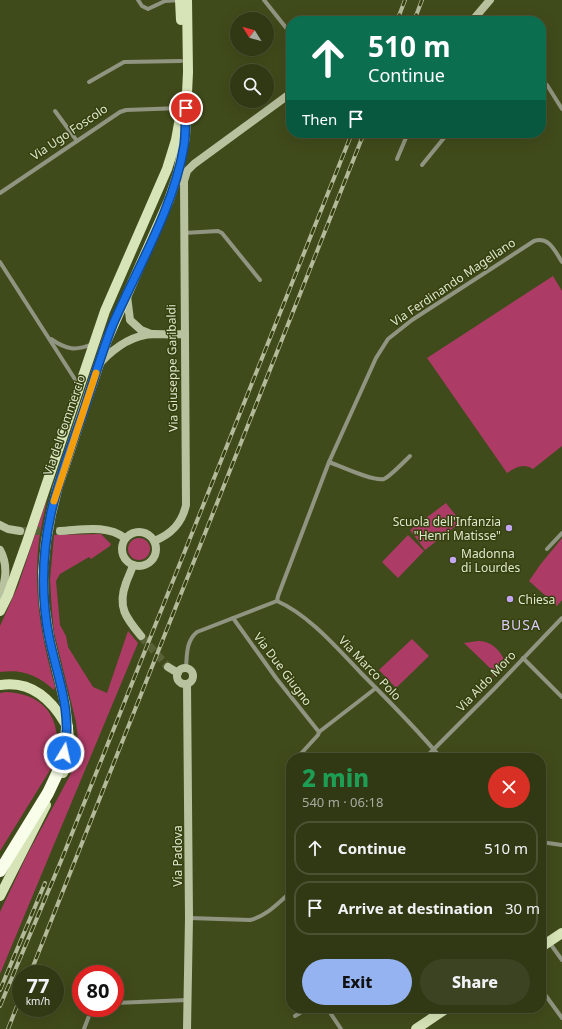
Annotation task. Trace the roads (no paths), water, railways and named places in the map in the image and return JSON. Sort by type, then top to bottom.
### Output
[{"type":"highway","name":"Via del Commercio","points":[[0,871],[48,793],[56,776],[64,750],[67,727]]},
{"type":"main road","points":[[180,0],[180,143]]},
{"type":"main road","points":[[180,143],[188,72],[187,0]]},
{"type":"main road","name":"Via del Commercio","points":[[0,896],[58,785],[69,760],[69,737],[65,704],[49,637],[44,603],[43,572],[46,541],[58,486],[113,324],[169,200],[178,173],[180,143]]},
{"type":"main road","name":"Via del Commercio","points":[[0,611],[8,594],[27,542],[105,311],[180,143]]},
{"type":"main road","name":"Via del Commercio","points":[[0,685],[14,684],[37,691],[49,701],[67,727]]},
{"type":"main road","points":[[546,943],[562,933]]},
{"type":"main road","points":[[416,1029],[440,1013]]},
{"type":"street","points":[[138,0],[142,6],[148,9],[165,1],[180,0]]},
{"type":"street","points":[[264,0],[286,28]]},
{"type":"street","points":[[476,16],[490,0]]},
{"type":"street","points":[[89,82],[124,62],[181,61]]},
{"type":"street","points":[[546,85],[562,109]]},
{"type":"street","name":"Via Giuseppe Garibaldi","points":[[154,541],[160,539],[176,528],[186,505],[184,181],[187,171],[194,164],[286,97]]},
{"type":"street","name":"Via Ugo Foscolo","points":[[0,193],[120,112],[126,110],[181,108]]},
{"type":"street","points":[[55,110],[77,141]]},
{"type":"street","points":[[397,158],[406,138]]},
{"type":"street","points":[[422,165],[444,138]]},
{"type":"street","points":[[184,232],[218,231],[222,233],[260,280]]},
{"type":"street","name":"Via Ferdinando Magellano","points":[[329,462],[380,350],[392,334],[528,244],[538,240],[545,240],[553,247],[562,262]]},
{"type":"street","points":[[0,262],[79,386]]},
{"type":"street","points":[[127,295],[130,320],[141,330],[152,334]]},
{"type":"street","points":[[99,364],[109,354],[128,341],[152,334],[184,334]]},
{"type":"street","points":[[50,339],[62,347],[72,348],[85,347],[94,343]]},
{"type":"street","points":[[186,668],[191,637],[202,630],[277,601],[329,462],[378,480],[384,479],[410,456]]},
{"type":"street","points":[[0,525],[8,529],[20,531]]},
{"type":"street","points":[[60,531],[105,528],[113,530],[125,538]]},
{"type":"street","points":[[135,532],[147,533],[154,541],[156,548],[153,558],[144,565],[133,565],[128,563],[122,555],[122,543],[125,538],[135,532]]},
{"type":"street","points":[[546,548],[562,533]]},
{"type":"street","points":[[0,550],[5,561],[6,570],[5,583],[0,600]]},
{"type":"street","points":[[133,565],[122,599],[123,608],[127,619],[141,636]]},
{"type":"street","name":"Via Marco Polo","points":[[277,601],[309,622],[376,688],[437,753]]},
{"type":"street","name":"Via Due Giugno","points":[[233,618],[276,678],[319,732]]},
{"type":"street","name":"Via Aldo Moro","points":[[431,753],[562,618]]},
{"type":"street","points":[[523,658],[562,697]]},
{"type":"street","points":[[168,666],[178,673]]},
{"type":"street","points":[[178,673],[182,669],[186,668]]},
{"type":"street","points":[[178,673],[180,682],[187,684],[192,680],[193,676],[190,670],[186,668]]},
{"type":"street","name":"Via Padova","points":[[187,684],[189,918],[187,1029]]},
{"type":"street","points":[[302,753],[319,732],[376,688]]},
{"type":"street","points":[[546,843],[562,845]]},
{"type":"street","points":[[189,918],[250,920],[259,918],[266,914],[286,896]]},
{"type":"street","points":[[546,945],[562,960]]},
{"type":"street","points":[[546,996],[562,1018]]},
{"type":"street","points":[[124,1003],[187,1000]]},
{"type":"street","points":[[295,1016],[300,1013]]},
{"type":"street","points":[[330,1013],[341,1029]]},
{"type":"street","points":[[84,1029],[89,1017]]},
{"type":"tunnel","points":[[20,531],[60,531]]},
{"type":"tunnel","points":[[141,636],[168,667]]},
{"type":"railway","points":[[399,16],[405,0]]},
{"type":"railway","points":[[416,16],[422,0]]},
{"type":"railway","points":[[0,1006],[61,861],[350,138]]},
{"type":"railway","points":[[34,965],[362,138]]},
{"type":"railway","points":[[0,990],[45,883]]},
{"type":"railway","points":[[8,1029],[13,1017]]},
{"type":"place","name":"Scuola dell'Infanzia \"Henri Matisse\"","points":[[509,528]]},
{"type":"place","name":"Madonna di Lourdes","points":[[453,560]]},
{"type":"place","name":"Chiesa","points":[[510,599]]},
{"type":"district","name":"BUSA","points":[[521,624]]}]
